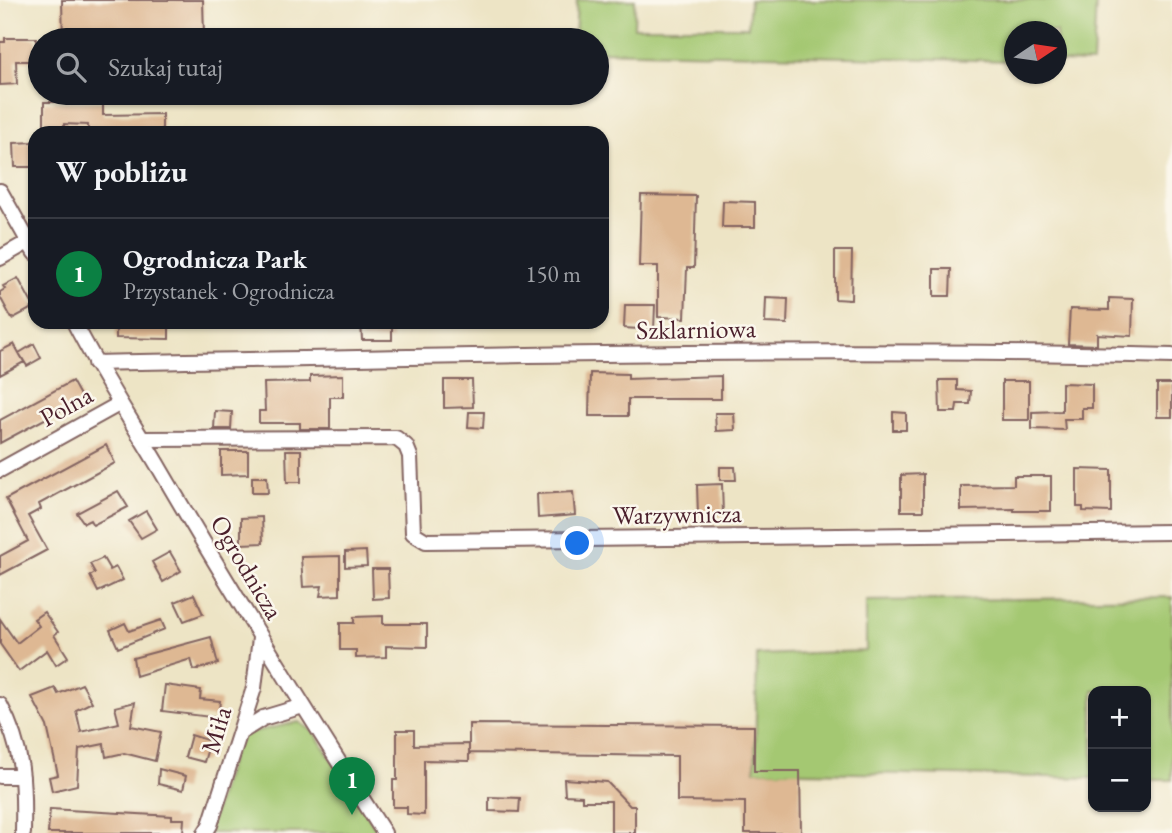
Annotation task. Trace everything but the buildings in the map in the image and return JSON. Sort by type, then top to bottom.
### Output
[{"type":"street","points":[[0,191],[28,241]]},
{"type":"street","points":[[0,258],[28,249]]},
{"type":"street","name":"Ogrodnicza","points":[[78,329],[119,404],[260,638],[384,833]]},
{"type":"street","name":"Szklarniowa","points":[[95,363],[976,352],[1172,356]]},
{"type":"street","name":"Polna","points":[[0,470],[119,404]]},
{"type":"street","name":"Warzywnicza","points":[[142,439],[396,438],[406,446],[410,456],[413,533],[426,541],[1172,532]]},
{"type":"street","name":"Miła","points":[[205,833],[210,825],[254,688],[260,638]]},
{"type":"street","points":[[0,705],[15,736],[22,776],[23,833]]},
{"type":"street","points":[[241,732],[263,718],[303,706]]},
{"type":"street","points":[[0,776],[22,776]]},
{"type":"green space","points":[[577,0],[635,0],[634,27],[748,27],[750,0],[1096,0],[1093,63],[1067,62],[1067,21],[1004,21],[1004,61],[609,51],[609,28],[576,28]]},
{"type":"green space","points":[[1172,597],[1172,780],[1151,780],[1151,686],[1088,686],[1088,778],[755,771],[757,655],[866,651],[866,601]]},
{"type":"green space","points":[[299,722],[314,732],[379,833],[208,833],[238,735]]},
{"type":"place","name":"Ogrodnicza Park","points":[[352,815]]}]
